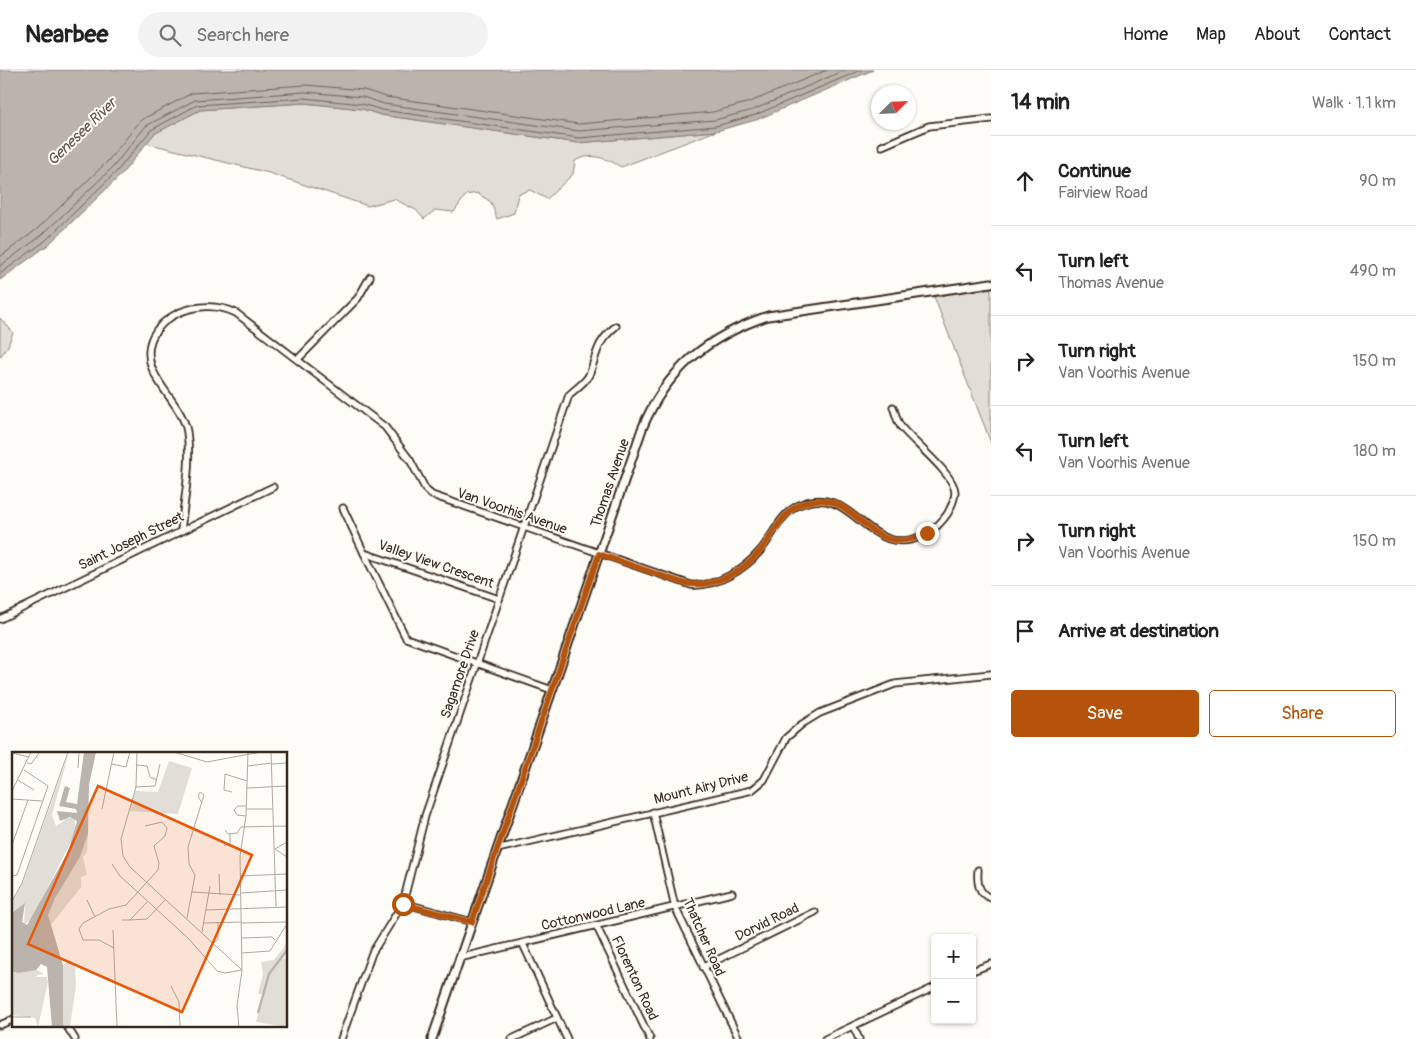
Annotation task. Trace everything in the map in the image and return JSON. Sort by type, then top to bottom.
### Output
[{"type":"main road","name":"Thomas Avenue","points":[[432,1039],[650,408],[668,379],[699,351],[737,327],[768,316],[991,283]]},
{"type":"street","points":[[882,146],[929,126],[991,119]]},
{"type":"street","points":[[298,358],[358,298],[370,278]]},
{"type":"street","name":"Van Voorhis Avenue","points":[[181,531],[188,463],[187,433],[181,412],[154,374],[149,352],[154,334],[160,326],[176,314],[197,307],[218,306],[247,319],[385,427],[398,440],[429,492],[445,501],[683,583],[711,584],[727,577],[756,555],[790,511],[803,504],[818,500],[838,504],[846,508],[864,525],[880,536],[905,540],[921,536],[934,529],[944,518],[954,498],[954,487],[946,475],[900,427],[893,407]]},
{"type":"street","name":"Sagamore Drive","points":[[342,1039],[372,953],[403,904],[425,816],[569,395],[588,376],[595,353],[607,334],[616,326]]},
{"type":"street","name":"Saint Joseph Street","points":[[0,619],[274,487]]},
{"type":"street","name":"Valley View Crescent","points":[[343,508],[406,638],[552,690]]},
{"type":"street","name":"Valley View Crescent","points":[[364,553],[499,599]]},
{"type":"street","name":"Mount Airy Drive","points":[[497,849],[757,788],[764,780],[786,738],[802,724],[820,713],[895,684],[991,674]]},
{"type":"street","name":"Thatcher Road","points":[[653,812],[675,907],[739,1039]]},
{"type":"street","points":[[978,870],[980,889],[984,895],[991,898]]},
{"type":"street","name":"Cottonwood Lane","points":[[459,958],[597,927],[732,893]]},
{"type":"street","points":[[403,904],[472,922]]},
{"type":"street","name":"Dorvid Road","points":[[703,966],[815,912]]},
{"type":"street","name":"Florenton Road","points":[[597,927],[650,1039]]},
{"type":"street","points":[[523,944],[567,1039]]},
{"type":"street","points":[[976,970],[991,964]]},
{"type":"street","points":[[825,1039],[931,989]]},
{"type":"street","points":[[512,1039],[557,1018]]},
{"type":"street","points":[[0,1025],[12,1020]]},
{"type":"street","points":[[67,1026],[75,1039]]},
{"type":"street","points":[[853,1026],[859,1039]]},
{"type":"shaded area","points":[[304,103],[362,109],[381,115],[578,143],[716,131],[621,167],[598,157],[581,158],[575,161],[573,174],[547,199],[530,190],[518,194],[514,213],[497,219],[491,202],[477,193],[466,195],[454,212],[435,210],[424,219],[416,210],[394,199],[368,206],[269,173],[146,143],[154,134],[200,110]]},
{"type":"shaded area","points":[[991,285],[991,443],[933,294]]},
{"type":"shaded area","points":[[0,318],[13,332],[8,346],[0,357]]},
{"type":"water","name":"Genesee River","points":[[0,70],[873,70],[756,120],[716,131],[578,143],[381,115],[362,109],[304,103],[200,110],[154,134],[121,175],[48,245],[0,280]]},
{"type":"route","points":[[403,904],[472,922],[599,554],[683,583],[711,584],[727,577],[756,555],[784,516],[790,511],[808,502],[818,500],[828,501],[846,508],[871,531],[888,539],[913,539],[927,533]]}]
